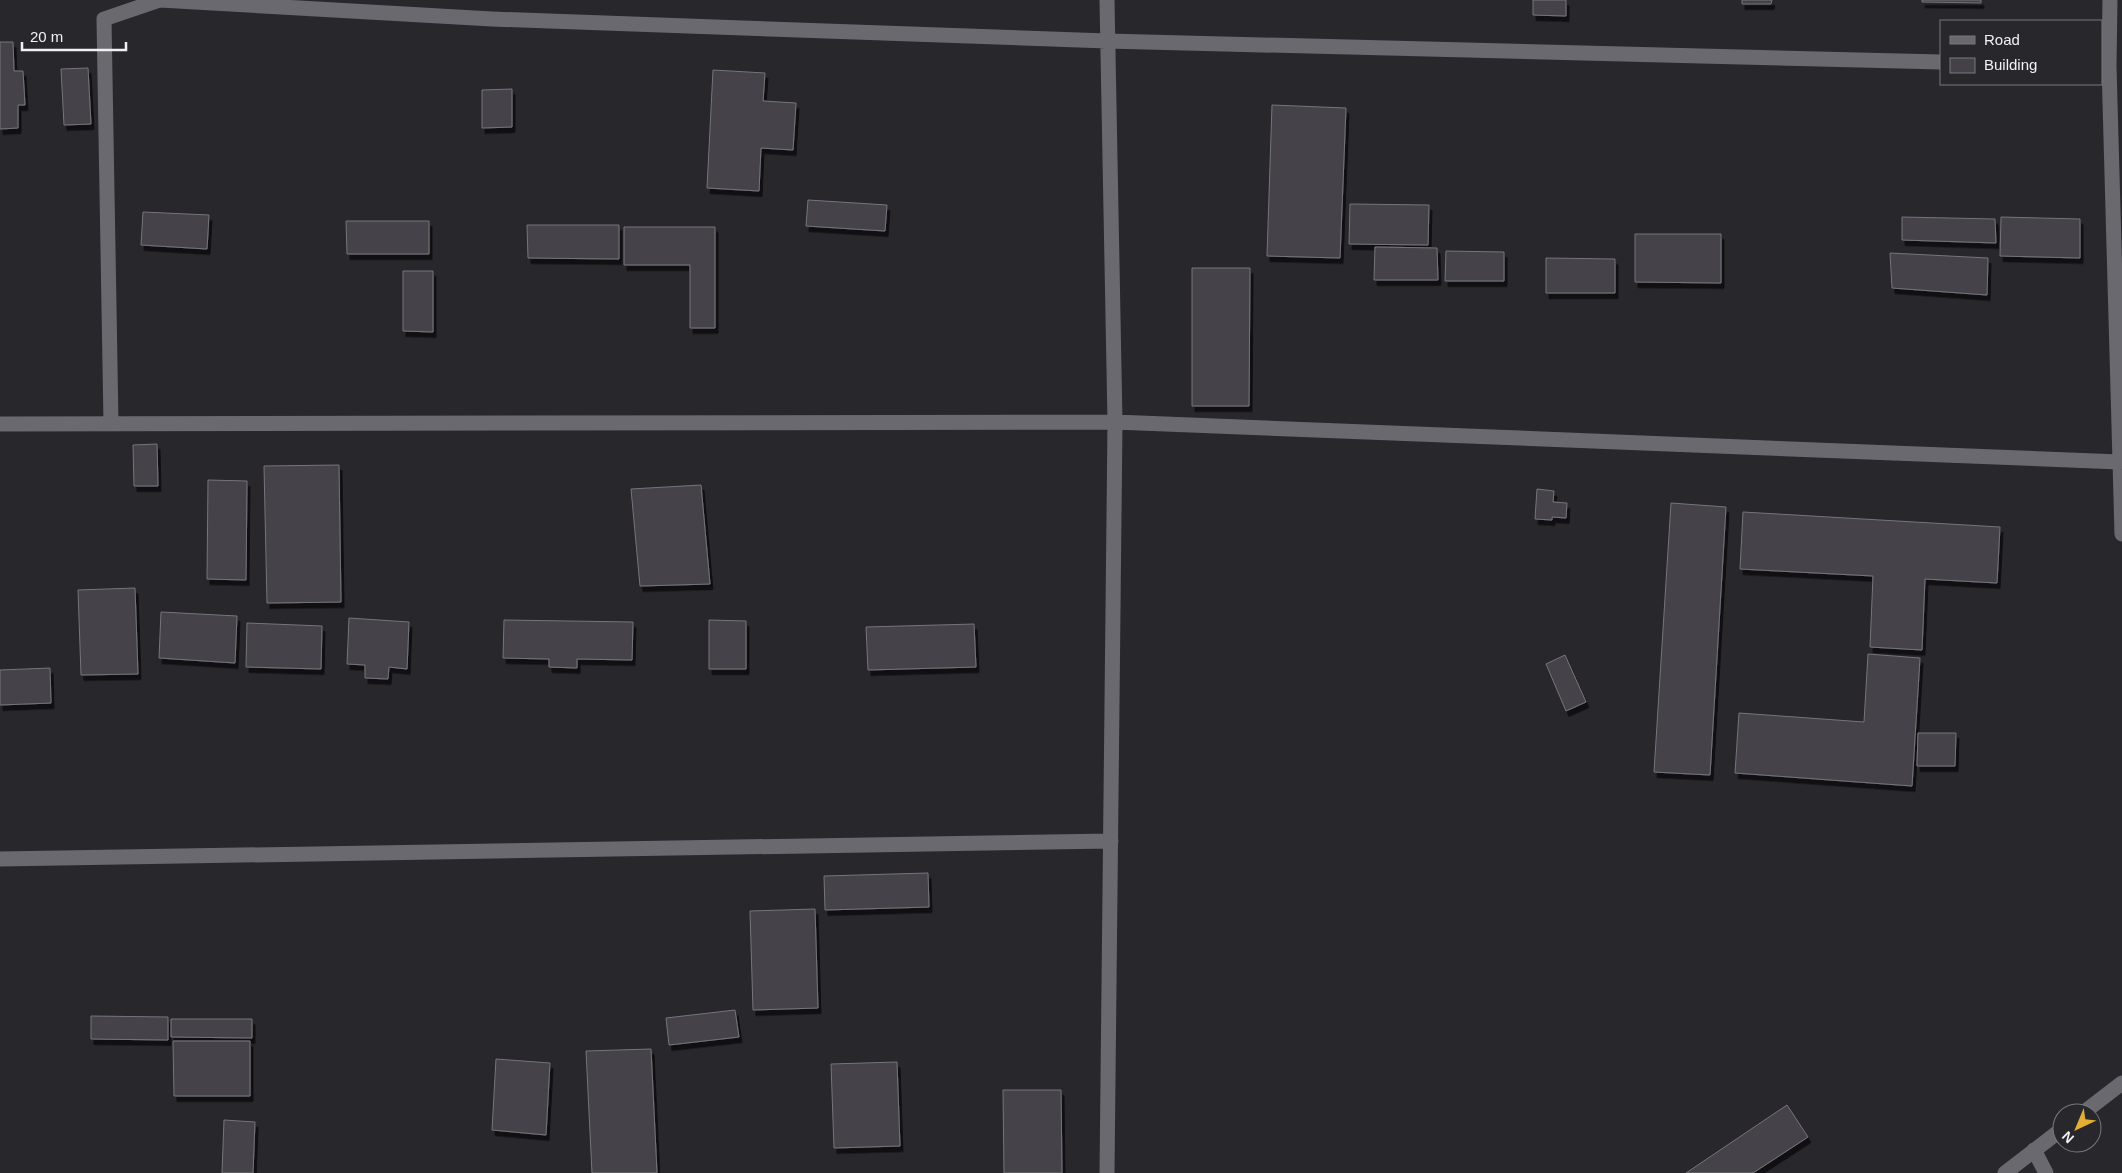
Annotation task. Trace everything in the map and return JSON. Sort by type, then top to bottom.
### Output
[{"type":"street","points":[[111,424],[104,19],[160,0],[492,19],[1107,41],[1940,62]]},
{"type":"street","points":[[1107,0],[1115,422],[1107,1173]]},
{"type":"street","points":[[2110,0],[2105,66],[2122,534]]},
{"type":"street","points":[[0,424],[1115,422],[2120,462]]},
{"type":"street","points":[[0,859],[1111,841]]},
{"type":"street","points":[[2096,1103],[2122,1083]]},
{"type":"street","points":[[2005,1173],[2052,1136]]},
{"type":"street","points":[[2034,1150],[2046,1173]]},
{"type":"building","points":[[1533,0],[1566,0],[1566,16],[1533,15]]},
{"type":"building","points":[[1742,0],[1772,0],[1771,4],[1742,4]]},
{"type":"building","points":[[1922,0],[1981,0],[1981,3],[1922,2]]},
{"type":"building","points":[[0,42],[13,42],[14,71],[23,71],[25,105],[18,105],[18,128],[0,129]]},
{"type":"building","points":[[88,68],[91,124],[64,125],[61,69]]},
{"type":"building","points":[[713,70],[765,73],[763,101],[796,103],[793,150],[761,148],[759,191],[707,188]]},
{"type":"building","points":[[512,89],[512,127],[482,128],[482,90]]},
{"type":"building","points":[[1272,105],[1346,108],[1340,258],[1267,256]]},
{"type":"building","points":[[808,200],[887,205],[885,231],[806,226]]},
{"type":"building","points":[[1350,204],[1429,205],[1428,245],[1349,244]]},
{"type":"building","points":[[143,212],[209,215],[207,249],[141,245]]},
{"type":"building","points":[[1902,217],[1995,219],[1996,243],[1902,240]]},
{"type":"building","points":[[2001,217],[2080,219],[2080,258],[2000,256]]},
{"type":"building","points":[[346,221],[429,221],[429,254],[347,254]]},
{"type":"building","points":[[527,225],[619,225],[619,259],[528,258]]},
{"type":"building","points":[[624,227],[715,227],[715,328],[690,328],[690,265],[624,265]]},
{"type":"building","points":[[1635,234],[1721,234],[1721,283],[1635,282]]},
{"type":"building","points":[[1375,247],[1437,248],[1438,280],[1374,280]]},
{"type":"building","points":[[1446,251],[1504,252],[1504,281],[1445,281]]},
{"type":"building","points":[[1890,253],[1988,258],[1987,295],[1892,288]]},
{"type":"building","points":[[1546,258],[1615,259],[1615,293],[1546,293]]},
{"type":"building","points":[[1192,268],[1250,268],[1249,406],[1192,406]]},
{"type":"building","points":[[403,271],[433,271],[433,332],[403,331]]},
{"type":"building","points":[[157,444],[158,486],[134,486],[133,445]]},
{"type":"building","points":[[339,465],[341,602],[267,603],[264,466]]},
{"type":"building","points":[[208,480],[247,481],[246,580],[207,579]]},
{"type":"building","points":[[701,485],[710,584],[640,586],[631,489]]},
{"type":"building","points":[[1537,489],[1554,491],[1553,502],[1567,503],[1566,518],[1552,517],[1552,520],[1535,519]]},
{"type":"building","points":[[1671,503],[1726,507],[1710,775],[1654,772]]},
{"type":"building","points":[[1743,512],[2000,527],[1997,583],[1925,579],[1922,650],[1870,647],[1873,576],[1740,569]]},
{"type":"building","points":[[135,588],[138,674],[81,675],[78,590]]},
{"type":"building","points":[[161,612],[237,616],[235,663],[159,658]]},
{"type":"building","points":[[349,618],[409,622],[407,669],[389,667],[388,679],[365,678],[365,665],[347,664]]},
{"type":"building","points":[[504,620],[633,622],[632,660],[577,659],[577,668],[549,667],[549,659],[503,658]]},
{"type":"building","points":[[709,620],[746,621],[746,669],[709,669]]},
{"type":"building","points":[[247,623],[322,626],[321,669],[246,667]]},
{"type":"building","points":[[974,624],[976,667],[868,670],[866,627]]},
{"type":"building","points":[[1868,654],[1920,658],[1912,786],[1735,773],[1739,713],[1864,722]]},
{"type":"building","points":[[1565,655],[1586,702],[1566,711],[1546,664]]},
{"type":"building","points":[[50,668],[51,703],[0,705],[0,670]]},
{"type":"building","points":[[1918,733],[1956,733],[1955,766],[1917,766]]},
{"type":"building","points":[[928,873],[929,907],[825,910],[824,876]]},
{"type":"building","points":[[815,909],[818,1008],[753,1010],[750,911]]},
{"type":"building","points":[[735,1010],[739,1037],[669,1045],[666,1018]]},
{"type":"building","points":[[91,1016],[168,1017],[168,1040],[91,1039]]},
{"type":"building","points":[[171,1019],[252,1019],[252,1038],[171,1037]]},
{"type":"building","points":[[173,1041],[250,1041],[250,1096],[174,1096]]},
{"type":"building","points":[[651,1049],[657,1173],[592,1173],[586,1051]]},
{"type":"building","points":[[496,1059],[550,1063],[546,1135],[492,1130]]},
{"type":"building","points":[[897,1062],[900,1146],[834,1148],[831,1064]]},
{"type":"building","points":[[1003,1090],[1061,1090],[1062,1173],[1004,1173]]},
{"type":"building","points":[[1787,1105],[1808,1137],[1753,1173],[1686,1173]]},
{"type":"building","points":[[224,1120],[255,1122],[253,1173],[222,1173]]}]
